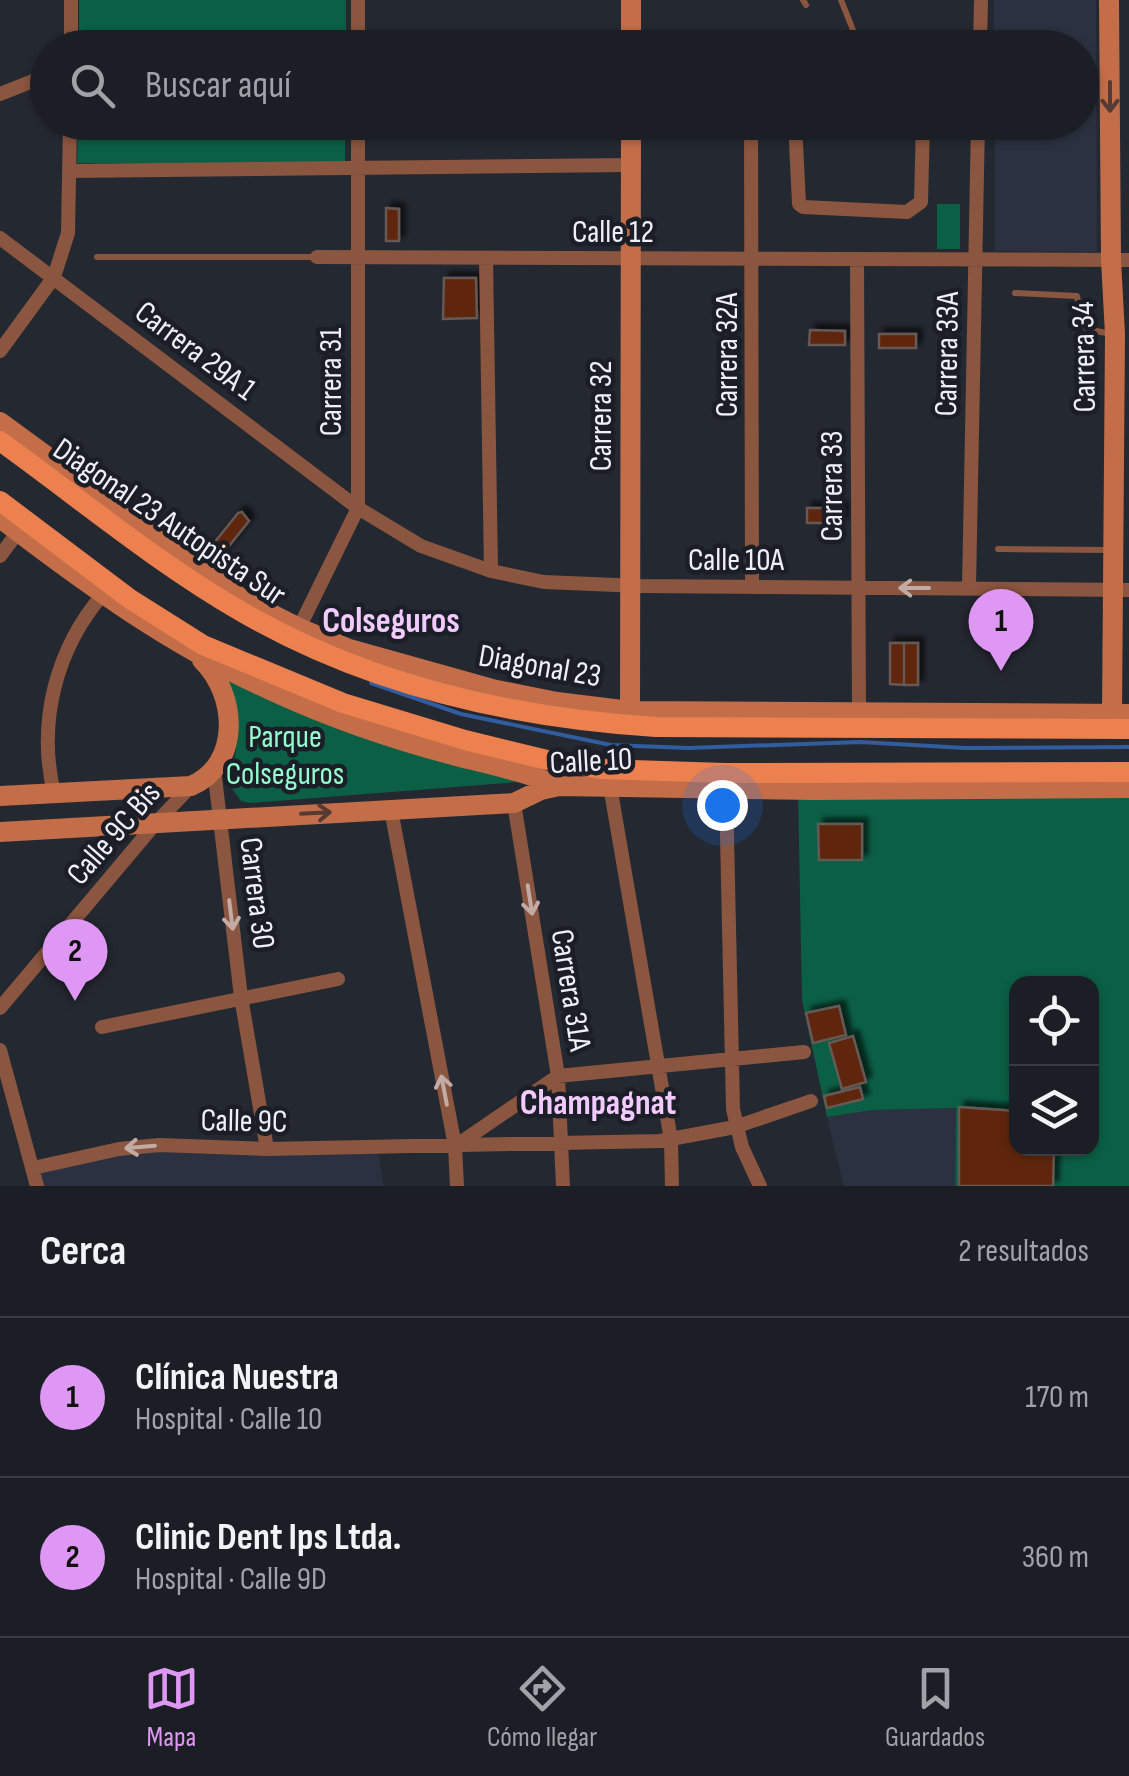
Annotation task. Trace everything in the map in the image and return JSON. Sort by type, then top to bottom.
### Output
[{"type":"main road","name":"Diagonal 23 Autopista Sur","points":[[0,440],[241,612],[328,654],[480,704],[596,724],[721,721]]},
{"type":"main road","points":[[0,501],[38,549],[61,547]]},
{"type":"main road","points":[[25,529],[61,547],[130,599],[203,645],[341,710],[547,760],[725,782]]},
{"type":"main road","points":[[721,721],[1129,729]]},
{"type":"main road","name":"Calle 10","points":[[725,782],[1129,772]]},
{"type":"street","points":[[70,30],[71,0]]},
{"type":"street","points":[[358,0],[358,30]]},
{"type":"street","points":[[631,0],[631,30]]},
{"type":"street","points":[[980,30],[981,0]]},
{"type":"street","name":"Carrera 34","points":[[1109,0],[1120,140],[1113,550],[1121,591],[1120,714]]},
{"type":"street","points":[[0,94],[30,82]]},
{"type":"street","points":[[0,351],[54,277],[68,233],[70,140]]},
{"type":"street","name":"Carrera 31","points":[[299,628],[358,508],[358,140]]},
{"type":"street","name":"Carrera 32","points":[[630,710],[631,140]]},
{"type":"street","name":"Carrera 32A","points":[[751,140],[752,587]]},
{"type":"street","points":[[796,140],[798,204],[906,212],[921,202],[923,140]]},
{"type":"street","name":"Carrera 33A","points":[[968,587],[978,140]]},
{"type":"street","points":[[70,171],[631,165]]},
{"type":"street","name":"Carrera 29A 1","points":[[0,238],[358,508]]},
{"type":"street","name":"Calle 12","points":[[317,257],[1120,260]]},
{"type":"street","points":[[486,258],[491,572]]},
{"type":"street","name":"Carrera 33","points":[[857,259],[859,712]]},
{"type":"street","name":"Diagonal 23","points":[[0,422],[242,600],[349,649],[492,690],[557,702],[721,721]]},
{"type":"street","name":"Calle 10A","points":[[358,508],[420,546],[491,572],[544,582],[1121,591]]},
{"type":"street","points":[[0,518],[25,529],[0,556]]},
{"type":"street","points":[[38,549],[197,655],[277,694],[341,710],[463,758],[514,768],[559,786]]},
{"type":"street","points":[[54,793],[48,751],[54,687],[79,627],[104,594]]},
{"type":"street","name":"Carrera 30","points":[[197,655],[222,688],[230,715],[226,744],[214,769],[241,997],[267,1149]]},
{"type":"street","points":[[721,721],[859,712],[1120,714]]},
{"type":"street","points":[[0,796],[190,786],[214,769]]},
{"type":"street","points":[[725,782],[736,1128],[760,1186]]},
{"type":"street","name":"Calle 10","points":[[0,832],[514,804],[559,786],[725,782]]},
{"type":"street","name":"Calle 10","points":[[818,782],[1129,788]]},
{"type":"street","name":"Calle 9C Bis","points":[[0,1008],[190,786]]},
{"type":"street","points":[[610,786],[672,1140],[672,1186]]},
{"type":"street","name":"Carrera 31A","points":[[514,804],[558,1076],[564,1186]]},
{"type":"street","points":[[391,810],[455,1146],[457,1186]]},
{"type":"street","points":[[102,1027],[338,979]]},
{"type":"street","points":[[0,1050],[37,1186]]},
{"type":"street","points":[[455,1146],[558,1076],[804,1052]]},
{"type":"street","name":"Calle 9C","points":[[34,1168],[119,1149],[159,1145],[267,1149],[672,1140],[736,1128],[810,1101]]},
{"type":"lane","points":[[841,0],[854,30]]},
{"type":"lane","name":"Calle 12","points":[[98,257],[317,257]]},
{"type":"lane","points":[[1015,293],[1073,294],[1080,300],[1082,322],[1087,330],[1114,334]]},
{"type":"lane","points":[[998,549],[1113,550]]},
{"type":"shaded area","points":[[994,0],[1096,0],[1096,30],[994,30]]},
{"type":"shaded area","points":[[995,140],[1097,140],[1097,252],[995,251]]},
{"type":"shaded area","points":[[956,1108],[955,1186],[844,1186],[827,1117],[873,1110]]},
{"type":"shaded area","points":[[377,1147],[384,1186],[37,1186],[33,1168],[119,1149]]},
{"type":"green space","points":[[79,0],[346,0],[346,30],[79,30]]},
{"type":"green space","points":[[78,140],[345,140],[345,166],[77,163]]},
{"type":"green space","points":[[937,204],[960,204],[960,249],[937,249]]},
{"type":"green space","name":"Parque Colseguros","points":[[227,678],[518,782],[241,801],[230,786],[238,736]]},
{"type":"green space","points":[[1129,788],[1129,1186],[955,1186],[956,1108],[873,1110],[827,1117],[802,1000],[798,790]]},
{"type":"building","points":[[386,208],[399,209],[399,241],[386,241]]},
{"type":"building","points":[[444,278],[476,278],[477,318],[443,319]]},
{"type":"building","points":[[810,330],[845,331],[845,345],[809,345]]},
{"type":"building","points":[[879,334],[916,334],[916,348],[879,348]]},
{"type":"building","points":[[807,508],[842,508],[842,523],[807,523]]},
{"type":"building","points":[[242,512],[249,521],[221,556],[210,548]]},
{"type":"building","points":[[890,643],[904,643],[904,685],[890,684]]},
{"type":"building","points":[[904,643],[918,643],[918,685],[904,685]]},
{"type":"building","points":[[818,824],[862,824],[862,860],[819,860]]},
{"type":"building","points":[[839,1006],[846,1035],[813,1043],[806,1013]]},
{"type":"building","points":[[853,1036],[866,1082],[842,1089],[829,1043]]},
{"type":"building","points":[[860,1087],[863,1099],[827,1108],[824,1096]]},
{"type":"building","points":[[959,1107],[1009,1111],[1009,1156],[1054,1156],[1053,1186],[959,1186]]},
{"type":"waterway","points":[[371,683],[461,714],[611,745],[688,748],[861,742],[965,748],[1129,747]]},
{"type":"place","name":"Clínica Nuestra","points":[[1001,671]]},
{"type":"place","name":"Clinic Dent Ips Ltda.","points":[[75,1001]]},
{"type":"district","name":"Colseguros","points":[[391,620]]},
{"type":"district","name":"Champagnat","points":[[598,1102]]}]
